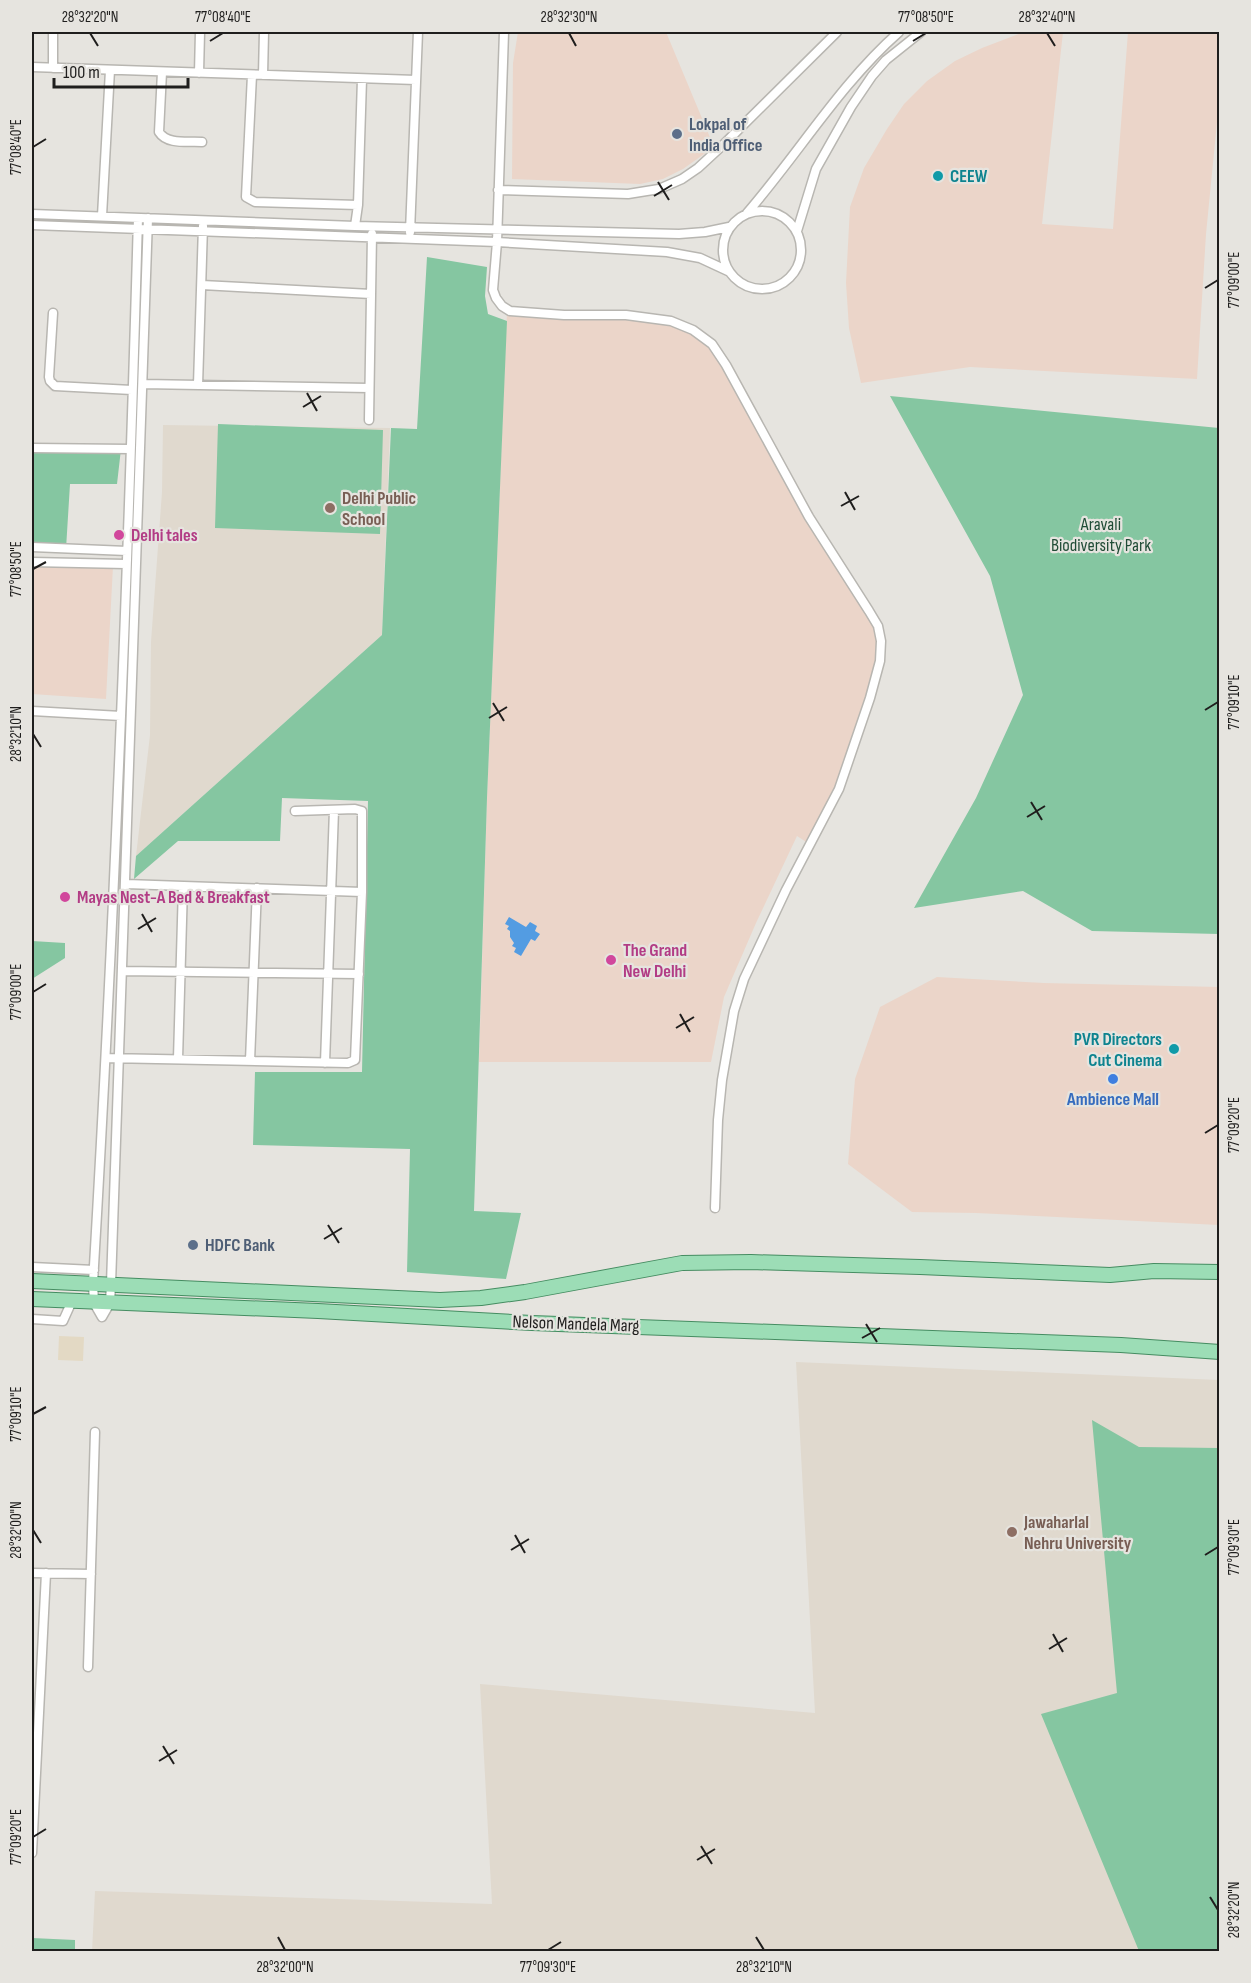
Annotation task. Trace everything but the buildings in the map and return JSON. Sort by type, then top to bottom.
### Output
[{"type":"main road","name":"Nelson Mandela Marg","points":[[32,1281],[94,1277],[111,1284],[440,1300],[482,1298],[525,1292],[682,1263],[751,1262],[920,1266],[1220,1282]]},
{"type":"main road","name":"Nelson Mandela Marg","points":[[1110,1275],[1154,1271],[1220,1272]]},
{"type":"main road","name":"Nelson Mandela Marg","points":[[32,1299],[532,1323],[1121,1345],[1220,1352]]},
{"type":"main road","name":"Nelson Mandela Marg","points":[[1121,1345],[1220,1342]]},
{"type":"street","points":[[52,32],[53,68]]},
{"type":"street","points":[[199,73],[200,32]]},
{"type":"street","points":[[262,75],[264,32]]},
{"type":"street","points":[[411,239],[418,32]]},
{"type":"street","points":[[504,32],[497,242],[493,290],[502,306],[510,311],[564,315],[626,315],[671,321],[693,330],[712,344],[726,365],[808,517],[869,611],[879,634],[880,661],[840,789],[786,890],[744,978],[734,1011],[722,1080],[718,1120],[715,1208]]},
{"type":"street","points":[[498,190],[628,194],[659,189],[682,179],[724,144],[837,32]]},
{"type":"street","points":[[747,213],[873,54],[899,32]]},
{"type":"street","points":[[796,231],[816,169],[837,131],[872,76],[886,60],[921,32]]},
{"type":"street","points":[[32,68],[416,80]]},
{"type":"street","points":[[102,216],[110,70]]},
{"type":"street","points":[[162,72],[159,132],[161,136],[170,141],[202,142]]},
{"type":"street","points":[[252,75],[246,197],[255,202],[358,205]]},
{"type":"street","points":[[355,226],[358,205],[362,79]]},
{"type":"street","points":[[32,225],[497,242],[684,254],[714,263],[750,287],[766,289],[781,285],[789,279],[799,265],[801,247],[796,231],[788,219],[775,212],[760,210],[738,218],[729,227],[723,246],[724,262],[728,271]]},
{"type":"street","points":[[32,214],[355,226],[679,234],[729,227]]},
{"type":"street","points":[[94,1303],[121,716],[138,218]]},
{"type":"street","points":[[110,1304],[125,935],[148,218]]},
{"type":"street","points":[[198,385],[203,220]]},
{"type":"street","points":[[369,420],[372,226]]},
{"type":"street","points":[[202,285],[371,294]]},
{"type":"street","points":[[53,313],[49,377],[52,384],[132,390]]},
{"type":"street","points":[[143,384],[369,388]]},
{"type":"street","points":[[32,448],[130,449]]},
{"type":"street","points":[[32,548],[126,551]]},
{"type":"street","points":[[32,562],[126,564]]},
{"type":"street","points":[[32,711],[121,716]]},
{"type":"street","points":[[106,1058],[325,1063],[348,1063],[355,1060],[357,1056],[362,892],[362,811],[358,809],[295,811]]},
{"type":"street","points":[[325,1063],[334,810]]},
{"type":"street","points":[[126,884],[362,892]]},
{"type":"street","points":[[178,1059],[183,886]]},
{"type":"street","points":[[250,1061],[257,888]]},
{"type":"street","points":[[111,937],[125,935]]},
{"type":"street","points":[[123,971],[359,974]]},
{"type":"street","points":[[32,1267],[94,1277]]},
{"type":"street","points":[[32,1319],[63,1321],[72,1302]]},
{"type":"street","points":[[88,1667],[95,1432]]},
{"type":"street","points":[[32,1573],[91,1574]]},
{"type":"street","points":[[32,1853],[46,1574]]},
{"type":"shaded area","points":[[518,32],[666,32],[714,147],[683,169],[663,179],[640,184],[512,179],[513,63]]},
{"type":"shaded area","points":[[1024,32],[1063,32],[1042,224],[1113,229],[1128,32],[1219,32],[1219,102],[1206,234],[1197,379],[970,367],[861,383],[849,328],[846,283],[850,207],[864,168],[904,104],[927,81],[955,61]]},
{"type":"shaded area","points":[[507,312],[671,321],[712,344],[878,626],[875,679],[835,797],[811,845],[797,836],[756,923],[724,997],[711,1062],[479,1062],[487,798]]},
{"type":"shaded area","name":"Delhi Public School","points":[[163,425],[390,428],[382,635],[136,856],[150,735],[151,642],[162,492]]},
{"type":"shaded area","points":[[32,562],[113,566],[106,699],[32,694]]},
{"type":"shaded area","name":"Ambience Mall","points":[[937,977],[1044,983],[1219,987],[1219,1225],[912,1212],[848,1164],[855,1079],[880,1007]]},
{"type":"shaded area","points":[[59,1336],[84,1337],[83,1361],[58,1360]]},
{"type":"shaded area","name":"Jawaharlal Nehru University","points":[[796,1362],[1219,1380],[1219,1951],[92,1952],[95,1891],[492,1904],[480,1684],[815,1713]]},
{"type":"green space","points":[[427,257],[487,267],[485,296],[488,314],[507,321],[487,798],[474,1211],[521,1213],[506,1279],[407,1272],[410,1149],[253,1145],[255,1072],[362,1072],[368,801],[282,798],[280,841],[178,841],[134,879],[136,856],[382,635],[391,428],[417,429]]},
{"type":"green space","name":"Aravali Biodiversity Park","points":[[890,396],[1219,428],[1219,934],[1092,931],[1023,891],[914,908],[976,798],[1023,695],[990,576]]},
{"type":"green space","points":[[218,424],[383,430],[380,534],[215,528]]},
{"type":"green space","points":[[32,448],[121,449],[117,484],[70,484],[66,549],[32,547]]},
{"type":"green space","points":[[32,941],[65,943],[65,958],[32,979]]},
{"type":"green space","points":[[1092,1420],[1139,1447],[1219,1448],[1219,1951],[1139,1951],[1041,1714],[1117,1693]]},
{"type":"green space","points":[[32,1938],[75,1940],[75,1951],[32,1951]]},
{"type":"water","points":[[509,917],[526,927],[530,922],[537,926],[535,931],[540,934],[535,941],[531,939],[521,956],[514,952],[516,948],[512,946],[514,943],[507,929],[509,926],[505,924]]},
{"type":"place","name":"Lokpal of India Office","points":[[677,134]]},
{"type":"place","name":"CEEW","points":[[938,176]]},
{"type":"place","name":"Delhi Public School","points":[[330,508]]},
{"type":"place","name":"Delhi tales","points":[[119,535]]},
{"type":"place","name":"Mayas Nest-A Bed & Breakfast","points":[[65,897]]},
{"type":"place","name":"The Grand New Delhi","points":[[611,960]]},
{"type":"place","name":"PVR Directors Cut Cinema","points":[[1174,1049]]},
{"type":"place","name":"Ambience Mall","points":[[1113,1079]]},
{"type":"place","name":"HDFC Bank","points":[[193,1245]]},
{"type":"place","name":"Jawaharlal Nehru University","points":[[1012,1532]]}]
